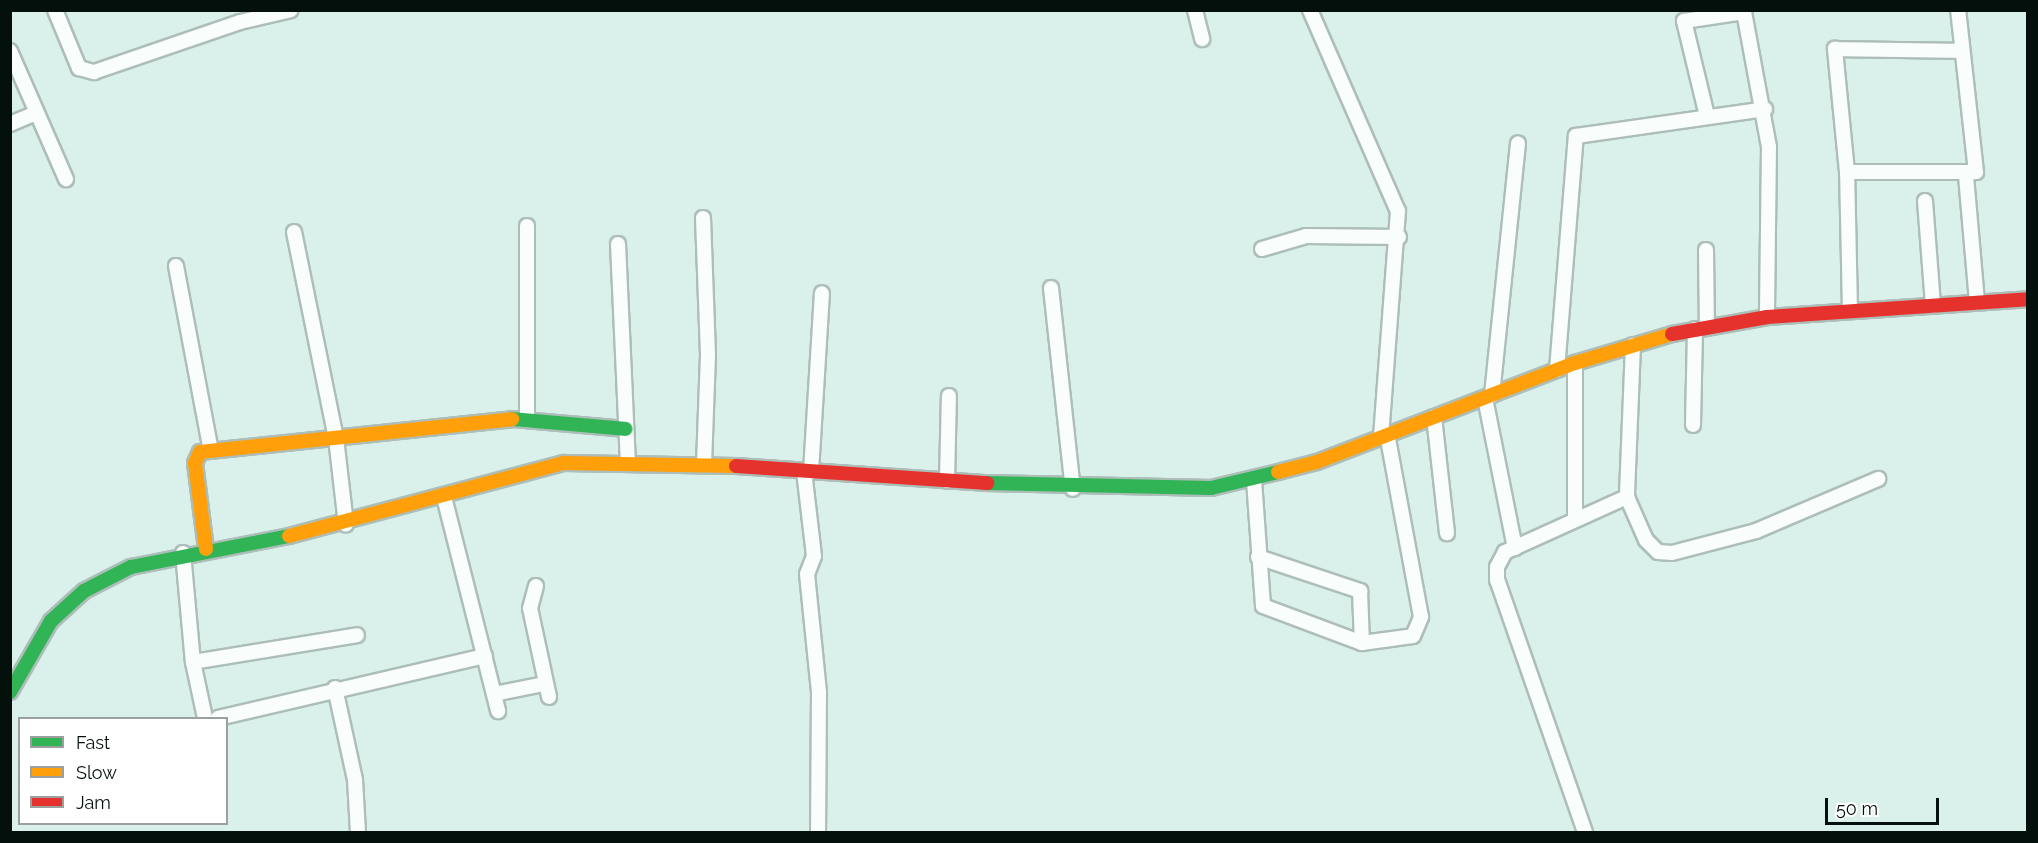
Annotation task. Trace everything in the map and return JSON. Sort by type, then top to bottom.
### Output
[{"type":"street","points":[[55,10],[79,68],[94,72],[238,16],[291,10]]},
{"type":"street","points":[[1195,10],[1202,39]]},
{"type":"street","points":[[1254,480],[1263,606],[1362,643],[1405,639],[1420,626],[1384,436],[1399,237],[1398,211],[1310,10]]},
{"type":"street","points":[[1847,172],[1914,170],[1966,176],[1975,174],[1977,164],[1958,10]]},
{"type":"street","points":[[1707,116],[1684,21],[1737,11],[1748,16],[1765,109],[1767,317]]},
{"type":"street","points":[[1850,311],[1847,172],[1835,49],[1962,51]]},
{"type":"street","points":[[10,51],[34,114],[66,179]]},
{"type":"street","points":[[1557,370],[1572,142],[1589,130],[1765,109]]},
{"type":"street","points":[[10,124],[34,114]]},
{"type":"street","points":[[1515,548],[1489,396],[1518,142]]},
{"type":"street","points":[[1966,176],[1977,303]]},
{"type":"street","points":[[1925,201],[1933,306]]},
{"type":"street","points":[[703,218],[708,355],[704,464]]},
{"type":"street","points":[[527,226],[527,418]]},
{"type":"street","points":[[294,232],[336,438],[346,524]]},
{"type":"street","points":[[1262,249],[1306,236],[1399,237]]},
{"type":"street","points":[[618,244],[628,462]]},
{"type":"street","points":[[1693,425],[1706,250]]},
{"type":"street","points":[[176,266],[211,451]]},
{"type":"street","points":[[1051,288],[1073,489]]},
{"type":"street","points":[[818,832],[819,693],[807,574],[814,556],[808,472],[822,293]]},
{"type":"street","points":[[10,692],[39,636],[84,591],[130,567],[183,553],[346,524],[564,463],[704,464],[1073,489],[1194,490],[1254,480],[1384,436],[1575,363],[1633,345],[1701,328],[1767,317],[2028,298]]},
{"type":"street","points":[[1633,345],[1627,497],[1652,548],[1672,553],[1756,531],[1878,479]]},
{"type":"street","points":[[1575,363],[1575,518]]},
{"type":"street","points":[[947,481],[949,396]]},
{"type":"street","points":[[1434,417],[1447,533]]},
{"type":"street","points":[[206,549],[195,463],[200,452],[336,438],[409,426],[527,418],[626,429]]},
{"type":"street","points":[[444,497],[498,711]]},
{"type":"street","points":[[1585,832],[1497,579],[1499,561],[1515,548],[1575,518],[1627,497]]},
{"type":"street","points":[[183,553],[193,662],[205,717]]},
{"type":"street","points":[[1258,557],[1360,591],[1362,643]]},
{"type":"street","points":[[494,694],[547,691],[530,608],[536,586]]},
{"type":"street","points":[[193,662],[357,635]]},
{"type":"street","points":[[222,717],[336,688],[485,656]]},
{"type":"street","points":[[336,688],[355,780],[358,832]]},
{"type":"traffic: fast","points":[[512,419],[626,429]]},
{"type":"traffic: fast","points":[[987,483],[1211,488],[1278,472]]},
{"type":"traffic: fast","points":[[10,692],[51,621],[84,591],[131,567],[289,536]]},
{"type":"traffic: slow","points":[[1278,472],[1317,462],[1575,363],[1672,334]]},
{"type":"traffic: slow","points":[[206,549],[195,463],[200,452],[512,419]]},
{"type":"traffic: slow","points":[[289,536],[564,463],[736,466]]},
{"type":"traffic: jam","points":[[1672,334],[1767,317],[2028,299]]},
{"type":"traffic: jam","points":[[736,466],[987,483]]}]
